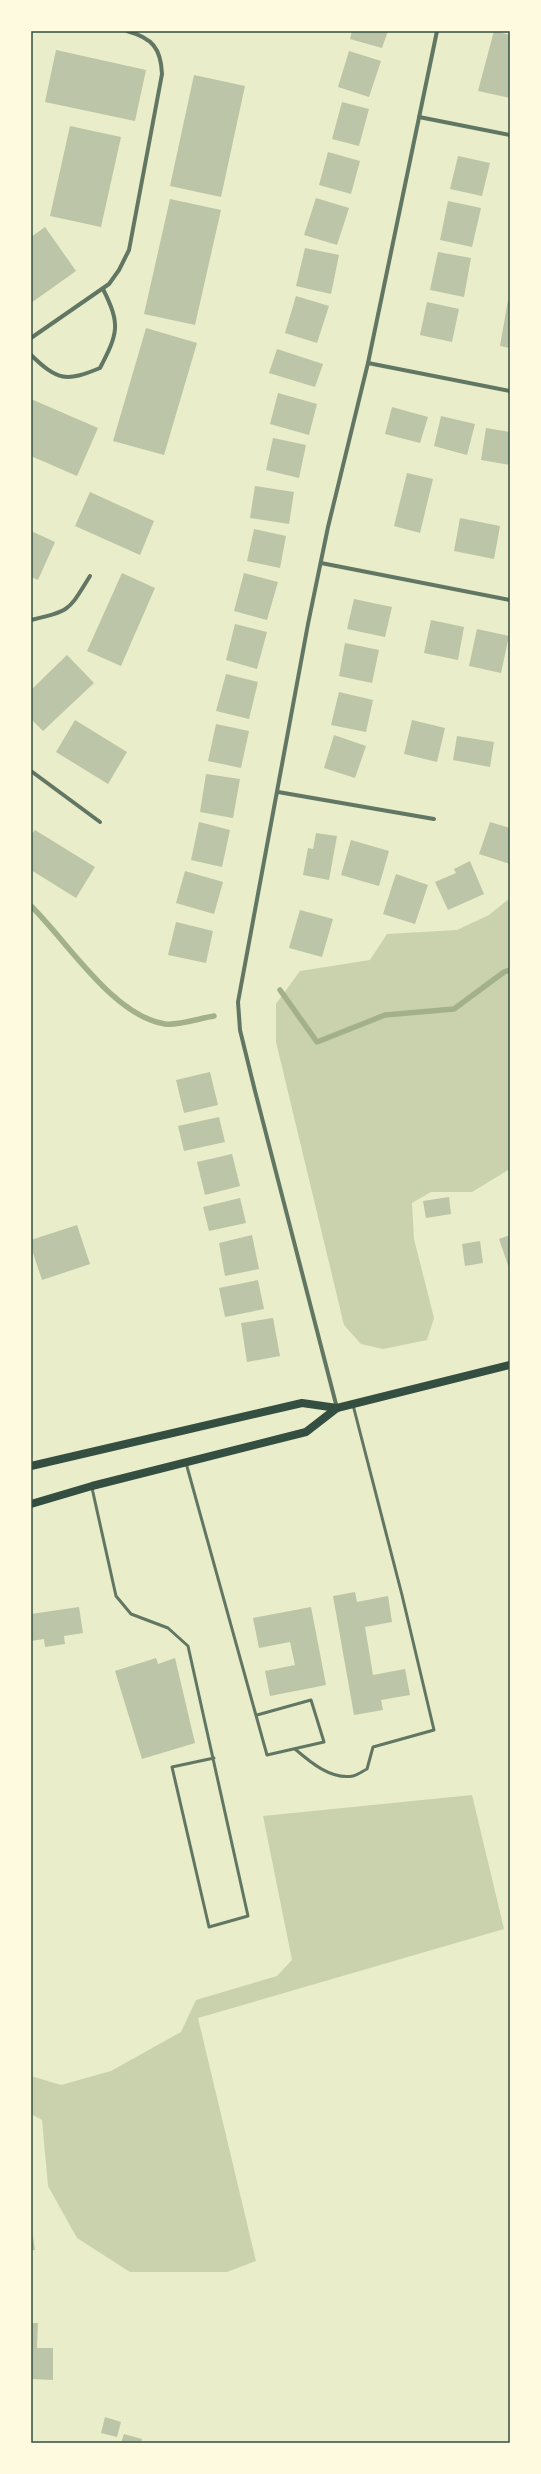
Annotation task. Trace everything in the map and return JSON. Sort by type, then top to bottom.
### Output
[{"type":"main road","points":[[31,1504],[92,1486],[306,1432],[337,1408],[510,1365]]},
{"type":"main road","points":[[31,1466],[302,1403],[337,1408]]},
{"type":"street","points":[[31,338],[103,289],[119,270],[129,250],[162,74],[162,59],[153,45],[143,36],[127,31]]},
{"type":"street","points":[[337,1408],[240,1030],[238,1002],[321,563],[368,363],[437,31]]},
{"type":"street","points":[[419,117],[510,135]]},
{"type":"street","points":[[31,355],[54,374],[75,378],[100,368],[116,332],[115,313],[103,289]]},
{"type":"street","points":[[368,363],[510,391]]},
{"type":"street","points":[[321,563],[510,600]]},
{"type":"street","points":[[31,620],[62,612],[72,606],[90,576]]},
{"type":"street","points":[[31,771],[100,822]]},
{"type":"street","points":[[278,792],[434,819]]},
{"type":"lane","points":[[295,1749],[316,1767],[337,1774],[353,1776],[367,1769],[373,1747],[434,1730],[402,1595],[352,1404]]},
{"type":"lane","points":[[186,1463],[267,1755],[324,1742],[312,1700],[257,1715]]},
{"type":"lane","points":[[92,1486],[116,1596],[131,1614],[168,1628],[188,1646],[214,1758],[248,1916],[208,1927],[172,1767],[214,1758]]},
{"type":"green space","points":[[510,898],[510,1169],[472,1192],[431,1192],[412,1203],[414,1239],[434,1318],[427,1340],[383,1349],[361,1344],[344,1325],[276,1042],[276,1004],[300,971],[370,960],[387,934],[457,930],[489,915]]},
{"type":"green space","points":[[472,1795],[504,1929],[198,2018],[256,2261],[227,2272],[130,2272],[77,2238],[48,2186],[42,2120],[31,2114],[31,2076],[61,2085],[111,2071],[181,2032],[196,2000],[277,1976],[292,1960],[263,1816]]},
{"type":"building","points":[[352,31],[388,31],[382,48],[350,39]]},
{"type":"building","points":[[494,31],[510,35],[510,98],[478,91]]},
{"type":"building","points":[[56,50],[146,70],[135,121],[45,102]]},
{"type":"building","points":[[349,51],[381,61],[369,97],[338,87]]},
{"type":"building","points":[[194,75],[245,86],[221,197],[170,186]]},
{"type":"building","points":[[342,102],[369,109],[359,146],[332,139]]},
{"type":"building","points":[[70,126],[121,137],[101,227],[50,216]]},
{"type":"building","points":[[328,152],[360,161],[351,194],[319,185]]},
{"type":"building","points":[[458,156],[490,163],[482,196],[450,189]]},
{"type":"building","points":[[316,198],[349,208],[337,245],[304,235]]},
{"type":"building","points":[[170,199],[221,210],[195,325],[144,314]]},
{"type":"building","points":[[448,201],[481,208],[472,247],[440,240]]},
{"type":"building","points":[[45,227],[76,271],[31,303],[31,237]]},
{"type":"building","points":[[305,248],[339,255],[331,294],[296,286]]},
{"type":"building","points":[[438,252],[471,258],[464,297],[430,290]]},
{"type":"building","points":[[296,296],[329,306],[317,343],[285,333]]},
{"type":"building","points":[[508,300],[510,300],[510,348],[500,346]]},
{"type":"building","points":[[427,302],[459,309],[452,342],[420,335]]},
{"type":"building","points":[[146,328],[197,343],[164,455],[113,441]]},
{"type":"building","points":[[277,349],[323,364],[315,387],[269,373]]},
{"type":"building","points":[[278,393],[317,404],[309,435],[270,424]]},
{"type":"building","points":[[31,399],[98,428],[77,476],[31,456]]},
{"type":"building","points":[[392,407],[428,417],[420,443],[385,434]]},
{"type":"building","points":[[441,416],[475,424],[467,455],[434,446]]},
{"type":"building","points":[[486,428],[510,432],[510,465],[481,460]]},
{"type":"building","points":[[273,438],[306,445],[299,478],[266,470]]},
{"type":"building","points":[[407,473],[433,479],[420,533],[394,526]]},
{"type":"building","points":[[255,486],[294,492],[289,524],[250,518]]},
{"type":"building","points":[[90,492],[154,521],[140,555],[75,526]]},
{"type":"building","points":[[460,518],[500,526],[494,559],[454,551]]},
{"type":"building","points":[[254,529],[286,536],[280,568],[247,561]]},
{"type":"building","points":[[31,531],[55,542],[38,580],[31,577]]},
{"type":"building","points":[[122,573],[155,588],[121,666],[87,651]]},
{"type":"building","points":[[244,573],[278,582],[267,620],[234,611]]},
{"type":"building","points":[[354,599],[392,607],[385,637],[347,629]]},
{"type":"building","points":[[431,620],[464,627],[458,660],[424,653]]},
{"type":"building","points":[[235,624],[267,632],[257,669],[226,660]]},
{"type":"building","points":[[477,629],[509,636],[501,673],[469,666]]},
{"type":"building","points":[[345,643],[379,650],[372,683],[339,676]]},
{"type":"building","points":[[67,655],[94,683],[43,731],[31,719],[31,690]]},
{"type":"building","points":[[226,674],[258,682],[249,719],[216,711]]},
{"type":"building","points":[[339,692],[373,700],[366,732],[331,725]]},
{"type":"building","points":[[75,720],[127,752],[108,784],[56,752]]},
{"type":"building","points":[[412,720],[445,728],[437,762],[404,754]]},
{"type":"building","points":[[216,724],[249,731],[241,768],[208,761]]},
{"type":"building","points":[[334,735],[366,746],[355,778],[324,768]]},
{"type":"building","points":[[457,736],[494,742],[490,767],[453,760]]},
{"type":"building","points":[[206,774],[240,779],[233,818],[200,812]]},
{"type":"building","points":[[199,822],[230,830],[222,867],[191,860]]},
{"type":"building","points":[[490,822],[510,828],[510,864],[479,854]]},
{"type":"building","points":[[35,830],[95,867],[76,898],[31,870],[31,836]]},
{"type":"building","points":[[316,833],[337,836],[329,880],[303,875],[308,848],[313,849]]},
{"type":"building","points":[[351,840],[389,851],[379,886],[341,875]]},
{"type":"building","points":[[470,861],[484,894],[448,910],[435,882],[456,873],[454,869]]},
{"type":"building","points":[[185,871],[223,882],[214,914],[176,903]]},
{"type":"building","points":[[396,874],[428,885],[415,924],[383,914]]},
{"type":"building","points":[[300,910],[333,919],[322,957],[289,948]]},
{"type":"building","points":[[176,922],[213,931],[206,963],[168,955]]},
{"type":"building","points":[[210,1072],[218,1105],[184,1113],[176,1080]]},
{"type":"building","points":[[219,1117],[225,1142],[184,1151],[178,1126]]},
{"type":"building","points":[[232,1154],[240,1186],[205,1195],[197,1162]]},
{"type":"building","points":[[449,1197],[451,1214],[426,1218],[423,1201]]},
{"type":"building","points":[[240,1198],[246,1223],[209,1231],[203,1207]]},
{"type":"building","points":[[77,1225],[90,1264],[42,1280],[31,1247],[31,1240]]},
{"type":"building","points":[[252,1235],[259,1269],[225,1276],[219,1243]]},
{"type":"building","points":[[510,1235],[510,1271],[499,1239]]},
{"type":"building","points":[[480,1241],[483,1263],[465,1266],[462,1244]]},
{"type":"building","points":[[258,1280],[264,1309],[225,1317],[219,1288]]},
{"type":"building","points":[[273,1318],[280,1356],[247,1362],[241,1323]]},
{"type":"building","points":[[355,1592],[357,1602],[388,1596],[392,1622],[365,1627],[373,1675],[405,1669],[410,1695],[381,1700],[383,1710],[354,1715],[333,1596]]},
{"type":"building","points":[[79,1607],[83,1633],[64,1636],[65,1644],[45,1647],[44,1639],[31,1641],[31,1614]]},
{"type":"building","points":[[311,1607],[326,1685],[270,1696],[265,1671],[295,1665],[290,1642],[259,1648],[253,1618]]},
{"type":"building","points":[[156,1658],[158,1664],[175,1658],[195,1743],[142,1759],[115,1671]]},
{"type":"building","points":[[31,2225],[35,2250],[31,2250]]},
{"type":"building","points":[[31,2323],[38,2323],[37,2348],[53,2348],[53,2380],[31,2379]]},
{"type":"building","points":[[105,2417],[121,2422],[117,2437],[101,2433]]},
{"type":"building","points":[[124,2434],[142,2439],[141,2443],[121,2443]]},
{"type":"waterway","points":[[31,906],[92,975],[127,1007],[146,1018],[165,1024],[182,1023],[214,1016]]},
{"type":"waterway","points":[[280,990],[317,1042],[385,1015],[454,1009],[504,972],[510,970]]}]
